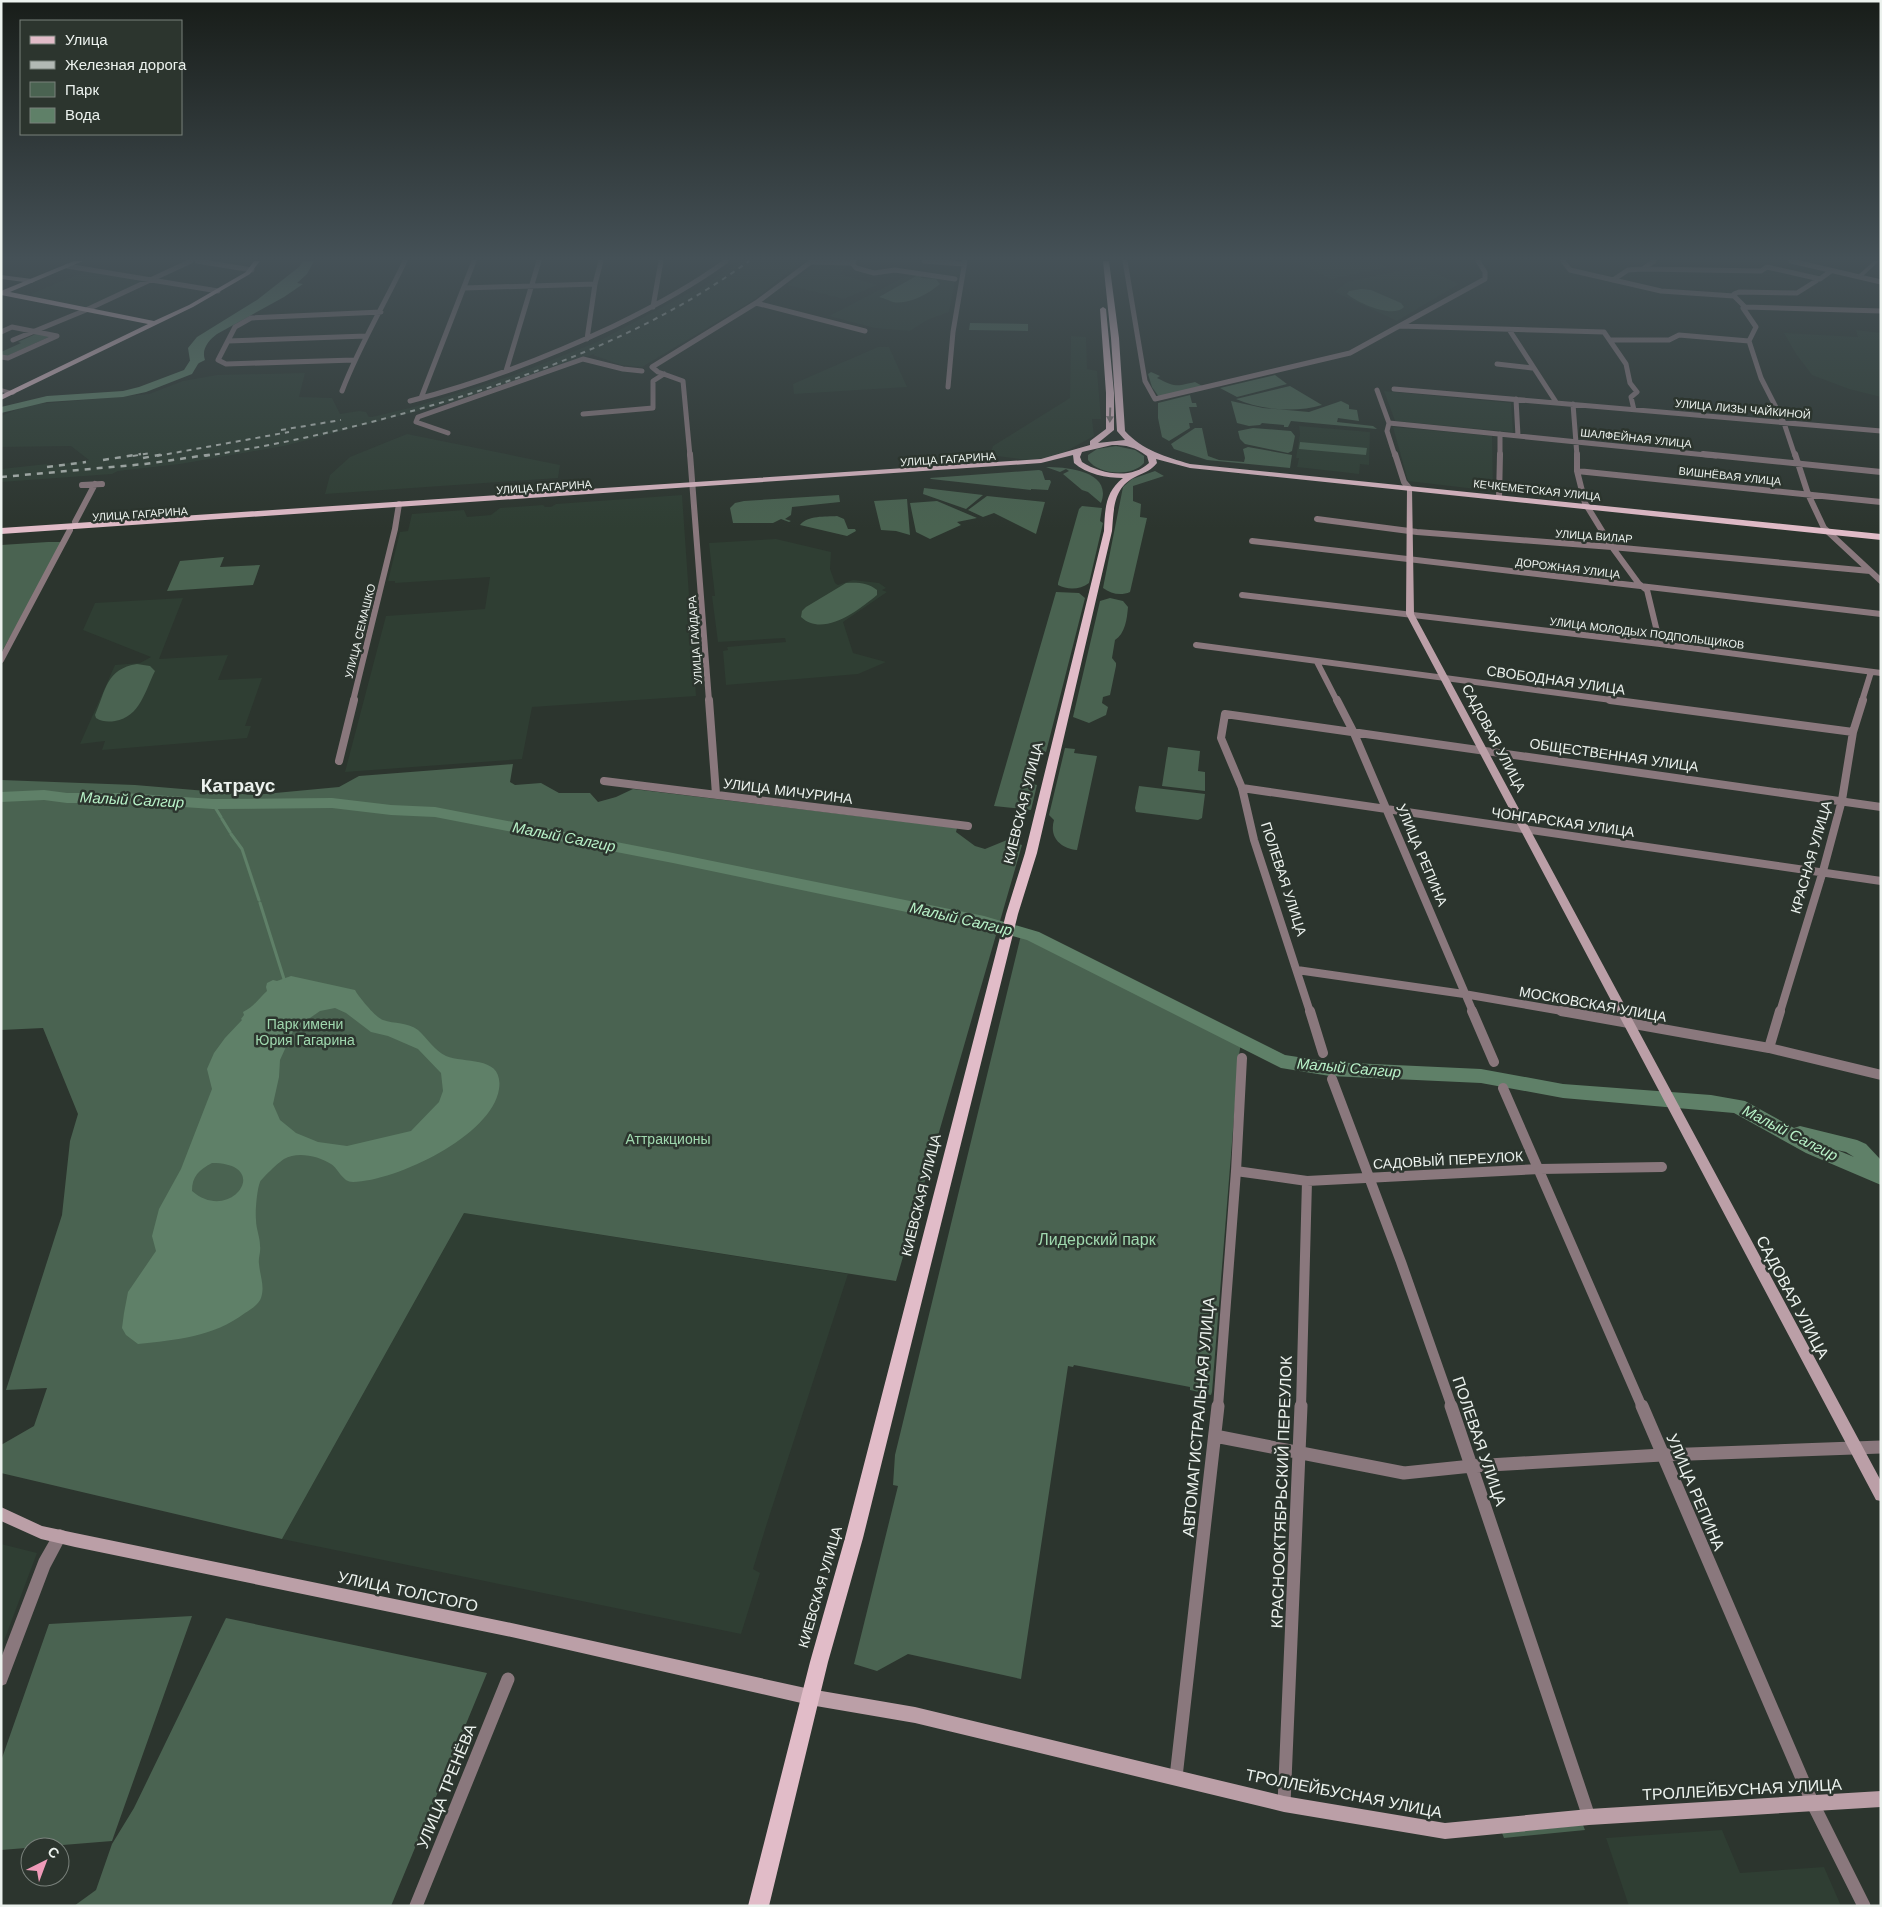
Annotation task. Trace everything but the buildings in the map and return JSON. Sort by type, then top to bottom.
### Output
[{"type":"main road","points":[[1,398],[103,350]]},
{"type":"main road","points":[[1089,446],[1110,430],[1110,393],[1106,350]]},
{"type":"main road","points":[[1116,350],[1121,430],[1128,439],[1153,458],[1153,462],[1144,471]]},
{"type":"main road","points":[[1089,446],[1103,443],[1119,443],[1146,451]]},
{"type":"main road","name":"УЛИЦА ГАГАРИНА","points":[[1,533],[1041,461],[1079,451],[1089,446]]},
{"type":"main road","points":[[1079,451],[1076,457],[1078,463],[1091,470],[1111,492],[1120,482],[1135,474]]},
{"type":"main road","name":"КЕЧКЕМЕТСКАЯ УЛИЦА","points":[[1146,451],[1166,460],[1190,466],[1881,537]]},
{"type":"main road","name":"УЛИЦА ГАГАРИНА","points":[[693,486],[1048,464],[1067,465],[1116,475],[1135,474]]},
{"type":"main road","name":"КЕЧКЕМЕТСКАЯ УЛИЦА","points":[[1135,474],[1169,467],[1190,466]]},
{"type":"main road","name":"САДОВАЯ УЛИЦА","points":[[1409,488],[1410,614],[1676,1115],[1881,1495]]},
{"type":"main road","name":"КИЕВСКАЯ УЛИЦА","points":[[758,1906],[810,1697],[854,1538],[1012,914],[1031,853],[1108,531],[1111,492]]},
{"type":"main road","name":"УЛИЦА ГАГАРИНА","points":[[1,533],[71,530],[399,506]]},
{"type":"main road","name":"УЛИЦА ТОЛСТОГО","points":[[1,1514],[42,1532],[516,1631],[810,1697]]},
{"type":"main road","name":"ТРОЛЛЕЙБУСНАЯ УЛИЦА","points":[[810,1697],[915,1715],[1284,1804],[1445,1831],[1589,1817],[1881,1799]]},
{"type":"street","points":[[1,357],[8,358],[26,350]]},
{"type":"street","points":[[223,350],[218,360],[220,363],[354,360]]},
{"type":"street","points":[[342,391],[359,350]]},
{"type":"street","points":[[421,398],[440,350]]},
{"type":"street","points":[[506,371],[512,350]]},
{"type":"street","points":[[410,400],[506,371],[560,350]]},
{"type":"street","points":[[664,374],[653,370],[652,367],[680,350]]},
{"type":"street","points":[[948,387],[952,350]]},
{"type":"street","points":[[1140,350],[1145,381],[1155,399],[1202,390],[1350,353],[1356,350]]},
{"type":"street","points":[[1521,350],[1556,402]]},
{"type":"street","points":[[1617,350],[1626,364],[1630,383],[1637,392],[1631,397],[1634,410]]},
{"type":"street","points":[[1752,350],[1761,378],[1784,423],[1808,494],[1827,532],[1881,581]]},
{"type":"street","points":[[448,433],[416,422],[418,417],[583,359],[623,369],[642,371]]},
{"type":"street","points":[[1497,364],[1532,368]]},
{"type":"street","points":[[583,414],[653,408],[653,381],[664,374]]},
{"type":"street","name":"УЛИЦА ГАЙДАРА","points":[[664,374],[683,382],[693,486],[716,794]]},
{"type":"street","points":[[1,390],[13,393]]},
{"type":"street","name":"САДОВАЯ УЛИЦА","points":[[1377,390],[1389,423],[1387,431],[1390,441],[1404,482],[1409,488]]},
{"type":"street","name":"УЛИЦА ЛИЗЫ ЧАЙКИНОЙ","points":[[1394,390],[1556,402],[1881,431]]},
{"type":"street","points":[[1516,399],[1518,436]]},
{"type":"street","points":[[1573,404],[1577,442],[1577,470],[1584,503],[1612,547],[1642,587],[1647,590],[1660,644]]},
{"type":"street","name":"ШАЛФЕЙНАЯ УЛИЦА","points":[[1389,423],[1881,472]]},
{"type":"street","points":[[1499,497],[1500,434]]},
{"type":"street","name":"ВИШНЁВАЯ УЛИЦА","points":[[1577,470],[1881,502]]},
{"type":"street","points":[[1,660],[71,530],[99,484],[82,485]]},
{"type":"street","name":"УЛИЦА СЕМАШКО","points":[[339,761],[399,506]]},
{"type":"street","name":"УЛИЦА ВИЛАР","points":[[1317,519],[1410,532],[1612,547],[1870,571]]},
{"type":"street","name":"ДОРОЖНАЯ УЛИЦА","points":[[1252,541],[1881,614]]},
{"type":"street","points":[[1242,595],[1410,614]]},
{"type":"street","name":"УЛИЦА МОЛОДЫХ ПОДПОЛЬЩИКОВ","points":[[1410,614],[1881,673]]},
{"type":"street","name":"СВОБОДНАЯ УЛИЦА","points":[[1196,645],[1853,732]]},
{"type":"street","name":"УЛИЦА РЕПИНА","points":[[1317,662],[1353,731],[1494,1062]]},
{"type":"street","name":"КРАСНАЯ УЛИЦА","points":[[1770,1048],[1842,800],[1853,732],[1871,672]]},
{"type":"street","name":"ОБЩЕСТВЕННАЯ УЛИЦА","points":[[1225,714],[1881,806]]},
{"type":"street","name":"ПОЛЕВАЯ УЛИЦА","points":[[1225,714],[1221,738],[1242,788],[1254,840],[1298,970],[1323,1053]]},
{"type":"street","name":"УЛИЦА МИЧУРИНА","points":[[604,781],[968,826]]},
{"type":"street","name":"ЧОНГАРСКАЯ УЛИЦА","points":[[1242,788],[1881,881]]},
{"type":"street","name":"МОСКОВСКАЯ УЛИЦА","points":[[1298,970],[1464,994],[1770,1048],[1881,1075]]},
{"type":"street","name":"АВТОМАГИСТРАЛЬНАЯ УЛИЦА","points":[[1176,1777],[1215,1436],[1236,1171],[1242,1058]]},
{"type":"street","name":"ПОЛЕВАЯ УЛИЦА","points":[[1332,1079],[1371,1177],[1472,1466],[1589,1817]]},
{"type":"street","name":"УЛИЦА РЕПИНА","points":[[1503,1088],[1540,1169],[1814,1804],[1864,1906]]},
{"type":"street","name":"САДОВЫЙ ПЕРЕУЛОК","points":[[1236,1171],[1307,1181],[1540,1169],[1662,1167]]},
{"type":"street","name":"КРАСНООКТЯБРЬСКИЙ ПЕРЕУЛОК","points":[[1284,1804],[1300,1453],[1307,1181]]},
{"type":"street","points":[[1215,1436],[1404,1473],[1472,1466],[1662,1455],[1881,1447]]},
{"type":"street","points":[[1,1679],[44,1564],[60,1536]]},
{"type":"street","name":"УЛИЦА ТРЕНЁВА","points":[[416,1906],[508,1679]]},
{"type":"shaded area","points":[[577,350],[670,350],[642,367],[621,365],[593,355],[597,353],[453,402],[284,446],[180,464],[118,471],[112,474],[1,482],[1,469],[47,464],[48,466],[89,460],[71,446],[1,447],[1,416],[28,405],[149,394],[183,381],[217,375],[305,373],[299,397],[332,398],[340,414],[359,411],[366,412],[369,417],[372,417],[414,407],[514,375]]},
{"type":"shaded area","points":[[871,350],[890,350],[907,387],[794,394],[793,384]]},
{"type":"shaded area","points":[[1071,350],[1086,350],[1087,369],[1097,371],[1101,419],[1092,419],[1094,436],[1059,455],[1048,458],[1027,460],[990,455],[993,446],[1070,398]]},
{"type":"shaded area","points":[[1794,350],[1881,350],[1881,397],[1849,389],[1812,375]]},
{"type":"shaded area","points":[[1384,391],[1511,403],[1513,432],[1395,421]]},
{"type":"shaded area","points":[[1299,426],[1370,432],[1369,465],[1360,464],[1359,474],[1297,467],[1299,458],[1296,458],[1300,434]]},
{"type":"shaded area","points":[[1393,427],[1492,436],[1493,491],[1408,481]]},
{"type":"shaded area","points":[[407,434],[560,465],[558,478],[325,494],[330,475],[350,457]]},
{"type":"shaded area","points":[[682,495],[696,696],[532,707],[522,759],[345,772],[386,616],[485,609],[490,577],[395,583],[395,581],[388,581],[400,532],[408,531],[412,514],[464,510],[467,517],[491,515],[500,508],[543,505],[551,507],[556,504]]},
{"type":"shaded area","points":[[776,539],[831,552],[830,569],[835,583],[838,585],[853,580],[879,583],[886,588],[882,590],[887,592],[843,622],[853,653],[886,662],[858,674],[726,685],[723,651],[728,650],[727,647],[786,642],[785,638],[718,642],[712,596],[715,596],[709,543]]},
{"type":"shaded area","points":[[183,598],[159,659],[228,655],[218,680],[262,678],[245,726],[251,726],[247,738],[102,750],[105,741],[80,744],[115,665],[140,663],[151,657],[83,630],[95,603]]},
{"type":"shaded area","points":[[464,1213],[848,1274],[753,1569],[760,1573],[741,1634],[282,1539]]},
{"type":"shaded area","points":[[1,1544],[37,1553],[1,1649]]},
{"type":"shaded area","points":[[1722,1830],[1740,1873],[1824,1867],[1841,1906],[1629,1906],[1606,1838]]},
{"type":"green space","points":[[5,350],[20,350],[7,356],[1,355],[1,352]]},
{"type":"green space","points":[[1151,372],[1160,376],[1157,378],[1173,385],[1195,382],[1204,387],[1159,397],[1152,387],[1148,374]]},
{"type":"green space","points":[[1275,375],[1287,384],[1237,397],[1220,388]]},
{"type":"green space","points":[[1290,386],[1322,405],[1290,410],[1256,406],[1236,399]]},
{"type":"green space","points":[[1190,395],[1192,403],[1196,403],[1197,407],[1189,407],[1193,423],[1189,423],[1190,428],[1169,441],[1162,437],[1158,418],[1158,403]]},
{"type":"green space","points":[[1231,401],[1263,408],[1309,412],[1341,401],[1349,405],[1349,409],[1357,410],[1359,421],[1338,418],[1337,422],[1373,426],[1377,429],[1291,421],[1288,427],[1262,423],[1249,426],[1237,423]]},
{"type":"green space","points":[[1195,428],[1202,428],[1208,456],[1219,460],[1244,462],[1243,449],[1248,447],[1292,455],[1290,468],[1207,460],[1174,449],[1171,444]]},
{"type":"green space","points":[[1253,428],[1291,431],[1295,436],[1292,451],[1288,453],[1245,444],[1240,439],[1238,431]]},
{"type":"green space","points":[[1300,442],[1367,448],[1366,455],[1299,449]]},
{"type":"green space","points":[[1116,446],[1135,450],[1144,456],[1144,463],[1132,471],[1116,472],[1100,469],[1088,460],[1088,455],[1097,449]]},
{"type":"green space","points":[[1046,467],[1065,468],[1076,470],[1094,478],[1100,484],[1103,492],[1101,503],[1063,474],[1069,471],[1066,469],[1060,472]]},
{"type":"green space","points":[[1042,471],[1045,480],[1050,480],[1051,482],[1048,490],[1031,490],[930,478]]},
{"type":"green space","points":[[1155,471],[1164,476],[1133,486],[1133,501],[1141,504],[1140,517],[1147,518],[1130,592],[1120,594],[1109,592],[1103,588],[1123,487],[1132,479]]},
{"type":"green space","points":[[924,488],[983,495],[966,509],[923,494]]},
{"type":"green space","points":[[839,495],[840,502],[792,507],[791,515],[785,519],[791,521],[789,522],[781,519],[773,523],[733,523],[730,508],[735,503],[744,501]]},
{"type":"green space","points":[[987,496],[1045,502],[1036,534],[994,513],[983,517],[968,510]]},
{"type":"green space","points":[[907,499],[910,535],[896,531],[881,530],[874,501]]},
{"type":"green space","points":[[937,501],[977,518],[957,522],[961,525],[930,539],[916,532],[910,503]]},
{"type":"green space","points":[[1082,506],[1102,508],[1100,521],[1103,523],[1089,583],[1078,588],[1065,588],[1058,585],[1058,583],[1079,509]]},
{"type":"green space","points":[[837,516],[844,519],[848,529],[855,529],[856,531],[847,536],[800,525],[812,518]]},
{"type":"green space","points":[[64,542],[1,653],[1,545]]},
{"type":"green space","points":[[224,557],[220,567],[260,565],[253,585],[167,591],[180,561]]},
{"type":"green space","points":[[846,583],[867,584],[877,590],[877,595],[851,614],[830,623],[820,625],[810,623],[801,617],[802,611],[806,607]]},
{"type":"green space","points":[[1056,592],[1079,593],[1085,598],[1046,752],[1040,751],[1032,784],[1037,785],[1031,810],[994,806]]},
{"type":"green space","points":[[1110,598],[1123,601],[1128,607],[1127,616],[1121,634],[1115,640],[1112,658],[1116,666],[1110,695],[1103,697],[1102,703],[1108,707],[1106,715],[1089,723],[1073,717],[1100,601]]},
{"type":"green space","points":[[137,664],[150,666],[155,671],[145,695],[136,709],[123,719],[115,721],[105,721],[96,718],[95,715],[108,682],[119,671]]},
{"type":"green space","points":[[1168,747],[1200,751],[1198,771],[1205,772],[1205,791],[1162,786]]},
{"type":"green space","points":[[1065,748],[1075,749],[1074,753],[1097,756],[1077,850],[1066,847],[1057,841],[1053,832],[1054,820],[1049,815]]},
{"type":"green space","name":"Парк имени Юрия Гагарина","points":[[513,764],[510,782],[515,785],[541,783],[559,793],[590,793],[598,802],[616,797],[633,789],[957,828],[956,832],[975,846],[985,849],[1007,840],[1022,845],[896,1281],[464,1213],[282,1539],[1,1473],[1,1445],[34,1426],[47,1388],[6,1390],[62,1215],[70,1141],[78,1114],[43,1028],[1,1030],[1,780],[135,785],[254,795],[339,787],[359,776]]},
{"type":"green space","points":[[1139,786],[1205,794],[1202,818],[1198,820],[1136,812]]},
{"type":"green space","name":"Лидерский парк","points":[[1021,935],[1031,936],[1241,1043],[1237,1066],[1212,1392],[1211,1395],[1206,1394],[1206,1390],[1199,1389],[1199,1392],[1190,1390],[1190,1387],[1074,1365],[1073,1367],[1068,1366],[1021,1679],[908,1654],[877,1671],[854,1664],[898,1486],[893,1485],[895,1455]]},
{"type":"green space","points":[[192,1616],[112,1841],[70,1844],[70,1837],[20,1837],[20,1848],[1,1850],[1,1761],[49,1624]]},
{"type":"green space","points":[[226,1618],[487,1673],[391,1906],[74,1906],[96,1890],[112,1844],[134,1808]]},
{"type":"green space","points":[[1583,1825],[1585,1830],[1504,1838],[1502,1833]]},
{"type":"water","points":[[188,350],[205,350],[205,360],[191,367]]},
{"type":"water","points":[[291,976],[355,990],[380,1018],[414,1027],[442,1054],[489,1066],[496,1071],[499,1078],[499,1089],[492,1106],[479,1123],[461,1139],[440,1153],[393,1174],[371,1180],[353,1182],[343,1178],[331,1164],[314,1157],[295,1155],[284,1159],[261,1180],[256,1201],[260,1243],[259,1262],[263,1289],[258,1302],[252,1309],[233,1321],[207,1332],[180,1339],[138,1344],[126,1335],[122,1328],[128,1292],[156,1251],[152,1236],[159,1209],[181,1169],[212,1089],[207,1069],[214,1053],[242,1020],[243,1012],[267,991],[267,983],[273,980],[277,981]],"holes":[[[335,1008],[346,1013],[371,1032],[388,1036],[418,1049],[441,1073],[443,1091],[439,1102],[411,1131],[347,1146],[318,1142],[296,1133],[280,1120],[273,1104],[279,1077],[280,1060],[294,1029],[320,1011]],[[212,1163],[231,1166],[241,1172],[243,1181],[240,1190],[232,1197],[220,1201],[207,1200],[192,1191],[193,1181],[197,1174]]]},
{"type":"waterway","points":[[1,410],[47,399],[123,394],[142,390],[188,372],[196,359],[197,350]]},
{"type":"waterway","name":"Малый Салгир","points":[[1,797],[44,795],[67,798],[123,798],[213,804],[332,803],[391,810],[435,812],[673,858],[984,922],[1033,936],[1281,1061],[1330,1069],[1481,1076],[1563,1091],[1711,1102],[1738,1106],[1813,1148],[1881,1177]]},
{"type":"waterway","points":[[213,804],[221,817]]},
{"type":"waterway","points":[[222,819],[230,832]]},
{"type":"waterway","points":[[231,834],[242,849],[259,900]]},
{"type":"waterway","points":[[260,903],[284,979]]},
{"type":"waterway","points":[[1800,1134],[1850,1145],[1859,1149],[1881,1174]]},
{"type":"railway","points":[[205,456],[270,445],[399,415],[501,384],[589,350]]},
{"type":"railway","points":[[281,430],[341,420]]},
{"type":"railway","points":[[157,456],[289,432]]},
{"type":"railway","points":[[133,456],[150,453]]},
{"type":"railway","points":[[103,460],[141,454]]},
{"type":"railway","points":[[143,458],[164,454]]},
{"type":"railway","points":[[1,477],[145,464],[214,454]]},
{"type":"railway","points":[[47,467],[86,462]]},
{"type":"district","name":"Катраус","points":[[238,785]]},
{"type":"park label","name":"Аттракционы","points":[[668,1139]]}]
